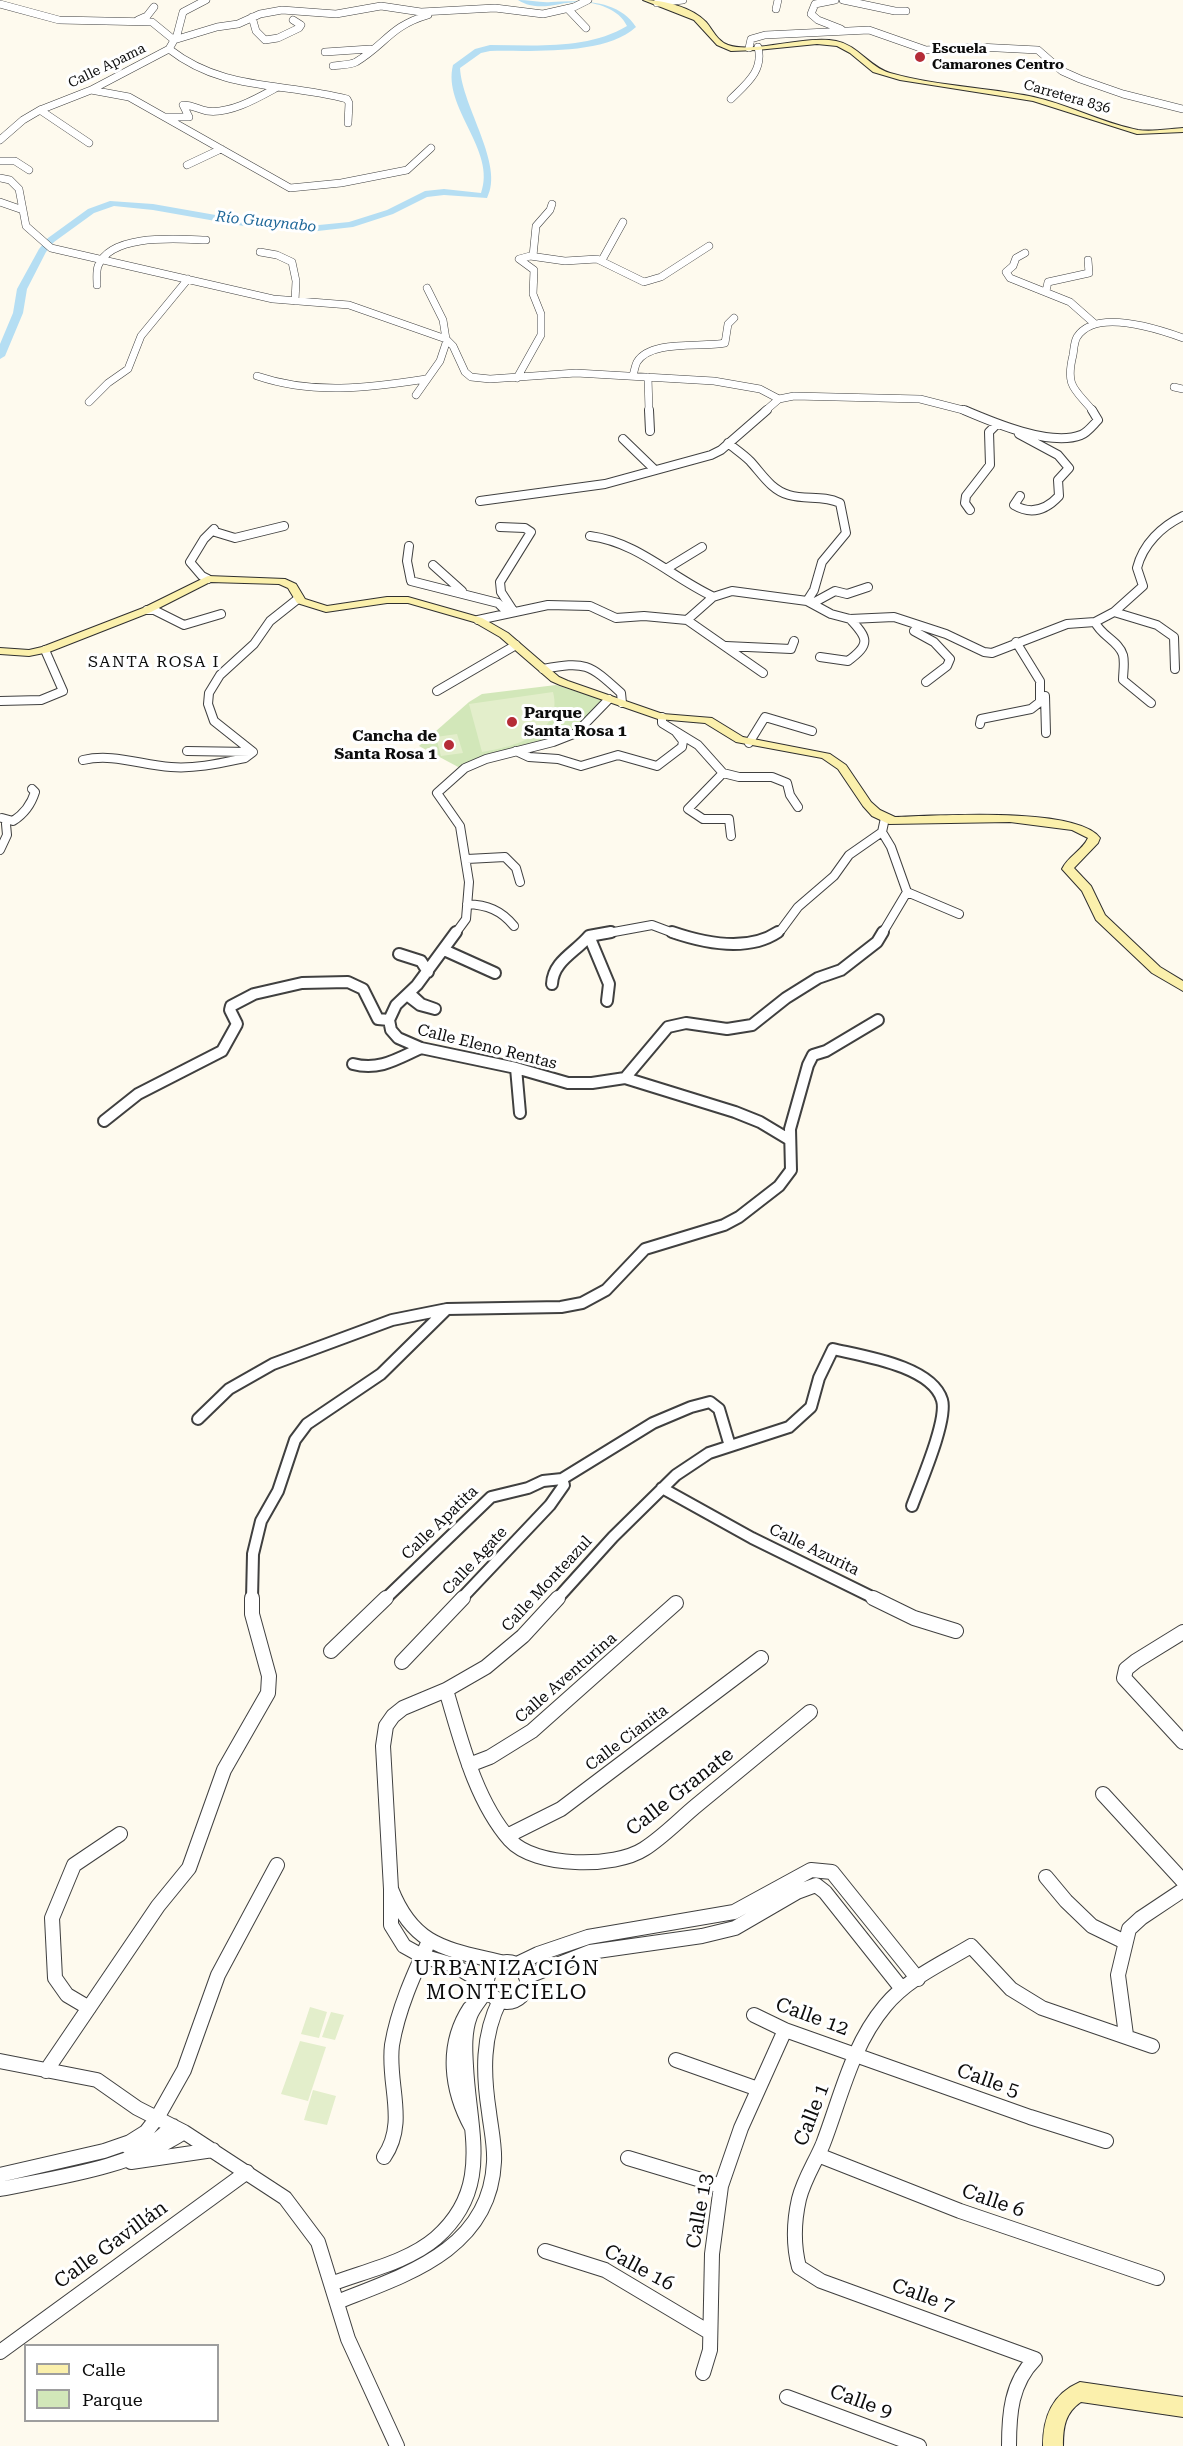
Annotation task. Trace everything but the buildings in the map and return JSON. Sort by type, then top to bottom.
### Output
[{"type":"street","name":"Calle Apama","points":[[0,140],[23,120],[40,110],[91,90],[169,49],[183,12],[206,0]]},
{"type":"street","points":[[0,4],[59,20],[152,22],[174,40],[282,10],[336,14],[381,6],[421,12],[495,8],[543,14],[579,6],[588,0]]},
{"type":"street","name":"Carretera 836","points":[[647,0],[696,18],[723,46],[749,48],[811,42],[836,43],[852,48],[867,66],[895,76],[1034,99],[1137,132],[1183,130]]},
{"type":"street","points":[[657,3],[682,0]]},
{"type":"street","points":[[776,9],[778,0]]},
{"type":"street","points":[[835,0],[815,4],[811,14],[821,23],[837,26],[842,31]]},
{"type":"street","points":[[843,0],[895,11],[906,11]]},
{"type":"street","points":[[138,20],[147,16],[154,7]]},
{"type":"street","points":[[568,9],[586,28]]},
{"type":"street","points":[[333,66],[355,63],[410,20],[443,11]]},
{"type":"street","points":[[252,17],[256,31],[265,40],[278,38],[299,28],[301,25],[293,20]]},
{"type":"street","points":[[749,48],[751,39],[765,35],[842,31],[877,32],[926,50],[978,47],[1038,50],[1046,54],[1055,67],[1065,73],[1119,93],[1183,109]]},
{"type":"street","points":[[731,99],[759,70],[762,57],[758,47]]},
{"type":"street","points":[[169,49],[187,63],[211,74],[276,88],[320,92],[346,99],[349,103],[348,123]]},
{"type":"street","points":[[325,51],[371,49]]},
{"type":"street","points":[[165,117],[189,117],[183,105],[187,104],[206,111],[225,109],[276,88]]},
{"type":"street","points":[[91,90],[129,97],[290,188],[341,183],[407,170],[431,148]]},
{"type":"street","points":[[40,110],[89,143]]},
{"type":"street","points":[[187,165],[221,149]]},
{"type":"street","points":[[0,161],[15,162],[29,170]]},
{"type":"street","points":[[0,178],[14,181],[18,185],[20,208],[27,227],[51,248],[273,299],[349,305],[446,339],[453,346],[465,372],[471,376],[490,379],[576,373],[714,381],[760,389],[779,399]]},
{"type":"street","points":[[0,202],[20,208]]},
{"type":"street","points":[[533,256],[536,226],[550,210],[552,204]]},
{"type":"street","points":[[602,260],[623,222]]},
{"type":"street","points":[[97,285],[97,268],[101,260],[115,249],[139,241],[206,240]]},
{"type":"street","points":[[517,378],[541,335],[541,314],[533,294],[534,270],[519,259],[533,256],[564,261],[586,258],[602,260],[633,278],[648,282],[661,277],[709,246]]},
{"type":"street","points":[[260,252],[277,255],[292,262],[296,281],[295,302]]},
{"type":"street","points":[[1025,253],[1016,258],[1013,266],[1006,272],[1010,278],[1071,302],[1095,324]]},
{"type":"street","points":[[1046,291],[1048,282],[1089,273],[1088,261]]},
{"type":"street","points":[[89,402],[108,383],[128,369],[141,336],[188,279]]},
{"type":"street","points":[[416,395],[440,361],[446,339],[443,320],[427,288]]},
{"type":"street","points":[[633,376],[634,366],[647,353],[660,347],[707,347],[725,343],[728,324],[734,318]]},
{"type":"street","points":[[1014,431],[1068,438],[1083,435],[1098,420],[1096,413],[1072,388],[1069,375],[1077,337],[1084,330],[1095,324],[1110,322],[1131,324],[1183,338]]},
{"type":"street","points":[[257,376],[297,387],[344,388],[426,379]]},
{"type":"street","points":[[648,377],[650,432]]},
{"type":"street","points":[[1174,387],[1183,389]]},
{"type":"street","points":[[480,501],[605,484],[711,455],[721,450],[779,399],[794,396],[920,399],[960,408],[1014,431],[1058,455],[1069,468],[1058,480],[1059,496],[1052,505],[1036,511],[1022,511],[1014,505],[1020,496]]},
{"type":"street","points":[[970,510],[965,503],[966,496],[990,465],[989,432],[996,425]]},
{"type":"street","points":[[623,439],[655,470]]},
{"type":"street","points":[[728,443],[749,461],[766,482],[778,490],[800,497],[830,497],[840,503],[846,533],[822,562],[810,602]]},
{"type":"street","points":[[687,620],[712,596],[721,591],[732,591],[810,602],[831,614],[850,619],[894,617],[946,634],[984,652],[1000,651],[1016,642],[1067,624],[1095,622],[1114,612],[1143,586],[1137,565],[1156,532],[1183,516]]},
{"type":"street","points":[[284,526],[263,529],[236,538],[213,530],[204,539],[190,562],[202,576],[208,579],[281,581],[292,586],[299,598],[313,607],[326,609],[387,600],[408,600],[478,620],[516,645],[555,679],[662,717],[708,720],[732,737],[749,743],[805,750],[834,760],[842,767],[867,804],[885,818],[903,823],[1010,818],[1074,827],[1090,833],[1094,838],[1092,845],[1070,862],[1068,869],[1087,889],[1100,917],[1156,970],[1183,987]]},
{"type":"street","points":[[500,527],[525,528],[531,532],[500,582],[501,592],[511,613]]},
{"type":"street","points":[[590,536],[603,537],[639,549],[685,583],[712,596]]},
{"type":"street","points":[[409,546],[407,561],[411,581],[498,603],[511,613]]},
{"type":"street","points":[[666,569],[702,547]]},
{"type":"street","points":[[433,565],[454,585],[471,596]]},
{"type":"street","points":[[0,651],[29,653],[45,650],[147,610],[208,579]]},
{"type":"street","points":[[810,602],[835,591],[848,594],[868,587]]},
{"type":"street","points":[[254,752],[211,718],[208,701],[210,688],[216,676],[254,644],[270,620],[299,598]]},
{"type":"street","points":[[478,620],[548,605],[590,606],[616,618],[644,616],[687,620],[763,673]]},
{"type":"street","points":[[147,610],[154,610],[184,625],[221,614]]},
{"type":"street","points":[[1114,612],[1157,625],[1174,637],[1175,669]]},
{"type":"street","points":[[820,657],[848,661],[862,651],[866,644],[865,635],[850,619]]},
{"type":"street","points":[[861,620],[892,622],[927,637],[945,651],[950,663],[926,682]]},
{"type":"street","points":[[1095,622],[1097,630],[1119,647],[1124,657],[1123,680],[1151,703]]},
{"type":"street","points":[[726,646],[791,649],[794,641]]},
{"type":"street","points":[[980,724],[981,719],[1038,706],[1040,702],[1040,681],[1016,642]]},
{"type":"street","points":[[437,691],[516,645]]},
{"type":"street","points":[[0,701],[39,700],[54,697],[63,691],[45,650]]},
{"type":"street","points":[[543,669],[575,663],[589,665],[621,693],[622,703]]},
{"type":"street","points":[[1040,692],[1045,694],[1046,733]]},
{"type":"street","points":[[389,1020],[396,1005],[428,972],[466,919],[469,882],[460,826],[437,793],[465,768],[576,733],[609,699]]},
{"type":"street","points":[[662,717],[662,723],[699,746],[723,773],[780,778],[787,783],[790,795],[798,807]]},
{"type":"street","points":[[749,743],[765,717],[812,731]]},
{"type":"street","points":[[516,751],[529,757],[558,759],[581,766],[618,755],[657,766],[682,747],[683,741],[676,732]]},
{"type":"street","points":[[187,752],[254,752]]},
{"type":"street","points":[[83,760],[100,757],[159,766],[194,768],[245,758],[254,752]]},
{"type":"street","points":[[723,773],[688,809],[703,819],[729,819],[731,836]]},
{"type":"street","points":[[2,820],[13,821],[22,816],[33,798],[35,792],[32,789]]},
{"type":"street","points":[[552,984],[551,976],[554,968],[589,936],[652,925],[683,936],[738,945],[769,938],[781,930],[798,907],[834,876],[849,855],[882,831],[885,818]]},
{"type":"street","points":[[0,835],[2,820]]},
{"type":"street","points":[[0,850],[7,835],[2,820]]},
{"type":"street","points":[[882,831],[891,847],[907,892],[959,914]]},
{"type":"street","points":[[466,860],[505,857],[516,868],[520,882]]},
{"type":"street","points":[[626,1078],[668,1027],[686,1023],[727,1029],[752,1025],[786,998],[818,978],[841,970],[877,942],[907,892]]},
{"type":"street","points":[[467,904],[492,906],[502,912],[514,926]]},
{"type":"street","points":[[589,936],[609,984],[607,1001]]},
{"type":"street","points":[[444,950],[495,973]]},
{"type":"street","points":[[399,954],[421,961],[428,972]]},
{"type":"street","name":"Calle Eleno Rentas","points":[[104,1121],[138,1094],[222,1051],[237,1024],[230,1010],[231,1005],[254,994],[302,983],[348,982],[363,989],[378,1019],[389,1020],[391,1030],[398,1038],[421,1048],[516,1068],[568,1083],[592,1083],[626,1078],[735,1112],[760,1122],[790,1140]]},
{"type":"street","points":[[198,1419],[229,1389],[273,1364],[392,1320],[447,1309],[561,1307],[582,1303],[606,1290],[645,1249],[724,1226],[779,1186],[791,1170],[790,1129],[808,1065],[813,1055],[826,1051],[878,1020]]},
{"type":"street","points":[[353,1064],[367,1068],[383,1065],[421,1048]]},
{"type":"street","points":[[516,1068],[520,1113]]},
{"type":"street","points":[[46,2071],[158,1906],[189,1868],[224,1770],[268,1693],[269,1676],[252,1614],[253,1554],[261,1521],[278,1491],[295,1440],[307,1424],[381,1374],[447,1309]]},
{"type":"street","name":"Calle Monteazul","points":[[487,1986],[453,1965],[411,1952],[390,1928],[388,1909],[391,1889],[383,1746],[386,1726],[393,1716],[404,1708],[446,1690],[486,1667],[523,1636],[613,1537],[676,1475],[709,1453],[789,1427],[811,1407],[819,1378],[833,1349],[912,1371],[930,1382],[943,1401],[941,1421],[912,1506]]},
{"type":"street","name":"Calle Apatita","points":[[331,1651],[491,1497],[528,1488],[543,1481],[562,1479],[671,1413],[695,1404],[710,1402],[718,1409],[730,1446]]},
{"type":"street","name":"Calle Agate","points":[[402,1662],[550,1505],[564,1485],[562,1479]]},
{"type":"street","name":"Calle Azurita","points":[[662,1488],[752,1538],[914,1618],[956,1631]]},
{"type":"street","name":"Calle Aventurina","points":[[469,1765],[490,1757],[532,1731],[676,1603]]},
{"type":"street","points":[[1183,1632],[1126,1669],[1124,1678],[1183,1742]]},
{"type":"street","name":"Calle Cianita","points":[[507,1836],[561,1809],[761,1658]]},
{"type":"street","name":"Calle Granate","points":[[446,1690],[469,1765],[507,1836],[526,1853],[586,1864],[617,1859],[643,1850],[810,1712]]},
{"type":"street","points":[[1102,1794],[1183,1881]]},
{"type":"street","points":[[89,2008],[67,1995],[55,1978],[52,1918],[74,1865],[120,1834]]},
{"type":"street","points":[[106,2158],[140,2137],[157,2118],[184,2070],[218,1976],[278,1865]]},
{"type":"street","points":[[331,2284],[425,2246],[446,2229],[463,2209],[471,2190],[475,2163],[464,2043],[476,2000],[487,1986],[489,1972],[539,1952],[592,1936],[718,1916],[734,1911],[811,1870],[832,1872],[918,1979]]},
{"type":"street","points":[[1046,1877],[1066,1901],[1092,1926],[1125,1942]]},
{"type":"street","points":[[526,1977],[553,1965],[597,1951],[734,1928],[750,1922],[810,1886],[816,1885],[825,1892],[902,1989]]},
{"type":"street","name":"Calle Monteazul","points":[[391,1889],[401,1914],[411,1929],[429,1941],[510,1964]]},
{"type":"street","points":[[1152,2046],[1126,2035],[1118,1975],[1129,1929],[1141,1918],[1183,1890]]},
{"type":"street","points":[[384,2157],[394,2141],[397,2128],[392,2047],[407,1994],[429,1941]]},
{"type":"street","name":"Calle 1","points":[[799,2267],[794,2252],[799,2208],[806,2178],[818,2155],[857,2054],[875,2020],[902,1989],[971,1947],[1011,1989],[1042,2008],[1126,2035]]},
{"type":"street","points":[[510,1964],[526,1977]]},
{"type":"street","points":[[500,2000],[518,1998],[525,1989],[526,1977]]},
{"type":"street","points":[[487,1986],[500,2000]]},
{"type":"street","points":[[337,2302],[429,2264],[459,2243],[474,2227],[489,2197],[493,2179],[494,2147],[483,2054],[490,2018],[500,2000]]},
{"type":"street","name":"Calle 12","points":[[754,2015],[785,2030],[857,2054]]},
{"type":"street","name":"Calle 13","points":[[704,2373],[710,2350],[712,2254],[721,2186],[758,2089],[785,2030]]},
{"type":"street","name":"Calle 5","points":[[857,2054],[1030,2117],[1106,2141]]},
{"type":"street","points":[[676,2060],[758,2089]]},
{"type":"street","points":[[0,2061],[97,2080],[136,2108],[213,2150],[285,2198],[318,2242],[348,2339],[397,2446]]},
{"type":"street","points":[[0,2175],[161,2147],[178,2129]]},
{"type":"street","points":[[0,2189],[106,2158],[213,2150]]},
{"type":"street","name":"Calle 6","points":[[818,2155],[960,2211],[1157,2278]]},
{"type":"street","points":[[628,2158],[721,2186]]},
{"type":"street","name":"Calle Gavillán","points":[[0,2352],[247,2172]]},
{"type":"street","name":"Calle 16","points":[[544,2250],[605,2270],[709,2332]]},
{"type":"street","name":"Calle 7","points":[[799,2267],[821,2281],[1035,2359],[1022,2372],[1008,2415],[1010,2446]]},
{"type":"street","points":[[1053,2446],[1055,2420],[1061,2406],[1070,2397],[1080,2392],[1183,2406]]},
{"type":"street","name":"Calle 9","points":[[788,2397],[919,2446]]},
{"type":"green space","name":"Parque Santa Rosa 1","points":[[556,685],[603,700],[570,733],[460,768],[419,746],[469,702],[482,694]]},
{"type":"green space","name":"Parque Santa Rosa 1","points":[[553,692],[554,706],[551,718],[544,728],[521,742],[482,752],[469,704]]},
{"type":"green space","name":"Cancha de Santa Rosa 1","points":[[457,734],[463,753],[441,756],[436,737]]},
{"type":"green space","points":[[310,2007],[327,2012],[319,2038],[301,2034]]},
{"type":"green space","points":[[331,2012],[344,2015],[335,2040],[322,2037]]},
{"type":"green space","points":[[300,2041],[326,2047],[308,2101],[281,2094]]},
{"type":"green space","points":[[313,2090],[336,2096],[327,2125],[304,2120]]},
{"type":"waterway","name":"Río Guaynabo","points":[[522,0],[550,5],[575,0]]},
{"type":"waterway","name":"Río Guaynabo","points":[[0,356],[18,313],[22,289],[42,251],[51,240],[91,211],[113,203],[153,207],[244,223],[309,229],[350,225],[390,212],[425,194],[444,192],[484,196],[488,185],[487,170],[461,99],[456,67],[478,51],[490,48],[544,48],[584,44],[602,41],[632,27],[624,14],[611,6],[581,0]]},
{"type":"place","name":"Escuela Camarones Centro","points":[[920,57]]},
{"type":"place","name":"Parque Santa Rosa 1","points":[[512,722]]},
{"type":"place","name":"Cancha de Santa Rosa 1","points":[[449,745]]},
{"type":"district","name":"SANTA ROSA I","points":[[154,662]]},
{"type":"district","name":"URBANIZACIÓN MONTECIELO","points":[[507,1981]]}]
